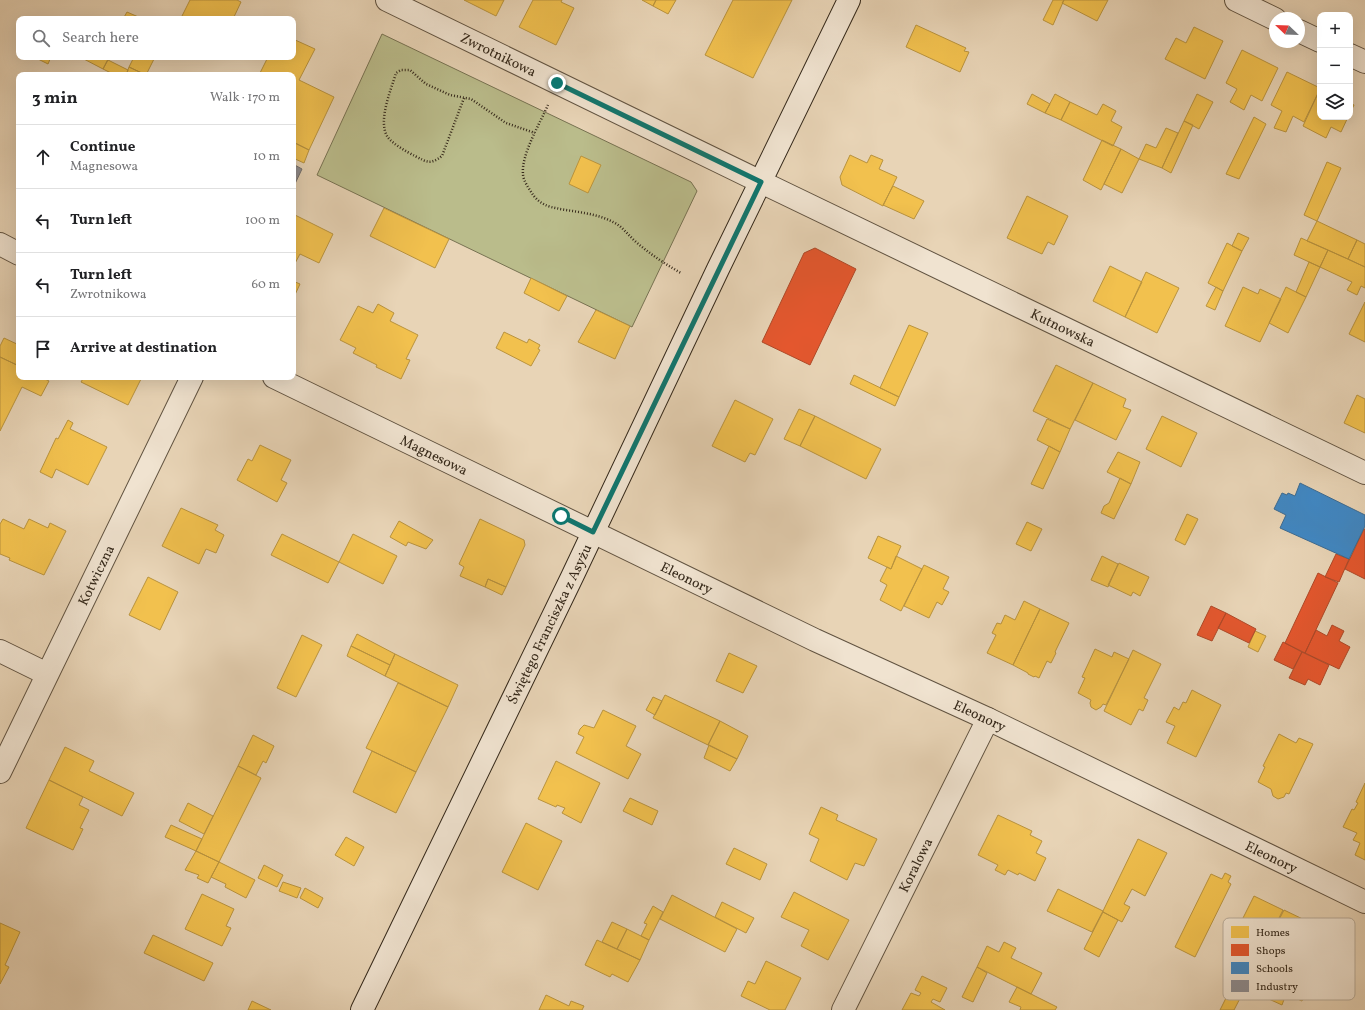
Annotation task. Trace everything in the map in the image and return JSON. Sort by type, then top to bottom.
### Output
[{"type":"street","name":"Zwrotnikowa","points":[[387,0],[761,182]]},
{"type":"street","name":"Świętego Franciszka z Asyżu","points":[[362,1010],[849,0]]},
{"type":"street","points":[[1236,0],[1269,16]]},
{"type":"street","points":[[1305,33],[1317,39]]},
{"type":"street","points":[[1353,56],[1365,62]]},
{"type":"street","name":"Kutnowska","points":[[761,182],[1365,472]]},
{"type":"street","points":[[0,244],[16,252]]},
{"type":"street","name":"Kotwiczna","points":[[0,772],[191,380]]},
{"type":"street","name":"Magnesowa","points":[[280,380],[593,532]]},
{"type":"street","name":"Eleonory","points":[[593,532],[815,640],[988,719],[1365,902]]},
{"type":"street","points":[[0,651],[47,674]]},
{"type":"street","name":"Koralowa","points":[[843,1010],[988,719]]},
{"type":"path","points":[[464,98],[442,156],[434,162],[425,161],[405,150],[387,137],[384,127],[384,116],[396,73],[402,70],[410,70],[426,84],[450,95],[471,99],[506,123],[535,133]]},
{"type":"path","points":[[557,83],[524,162],[523,175],[527,185],[539,202],[613,221],[626,231],[635,241],[663,262],[681,273]]},
{"type":"green space","points":[[382,34],[691,182],[697,191],[632,327],[317,175]]},
{"type":"building: Homes","points":[[190,0],[237,0],[241,2],[234,16],[182,16]]},
{"type":"building: Homes","points":[[464,0],[504,0],[496,16]]},
{"type":"building: Homes","points":[[533,0],[562,0],[561,2],[574,8],[556,45],[519,27]]},
{"type":"building: Homes","points":[[642,0],[656,0],[653,6]]},
{"type":"building: Homes","points":[[656,0],[676,0],[668,14],[653,6]]},
{"type":"building: Homes","points":[[733,0],[792,0],[753,78],[705,55]]},
{"type":"building: Homes","points":[[1053,0],[1064,0],[1053,25],[1043,20]]},
{"type":"building: Homes","points":[[1064,0],[1108,0],[1097,21],[1062,3]]},
{"type":"building: Homes","points":[[127,12],[136,16],[125,16]]},
{"type":"building: Homes","points":[[916,25],[966,48],[964,51],[969,52],[960,72],[906,47]]},
{"type":"building: Homes","points":[[1194,27],[1223,41],[1205,79],[1165,59],[1176,38],[1186,43]]},
{"type":"building: Homes","points":[[296,40],[315,49],[299,80],[334,97],[309,150],[296,144],[296,72],[260,72],[266,60],[296,60]]},
{"type":"building: Homes","points":[[1242,50],[1278,68],[1262,101],[1251,95],[1244,110],[1230,102],[1237,89],[1226,83]]},
{"type":"building: Homes","points":[[40,60],[50,60],[48,64]]},
{"type":"building: Homes","points":[[86,60],[108,60],[103,69]]},
{"type":"building: Homes","points":[[108,60],[128,70],[127,72],[109,72],[103,69]]},
{"type":"building: Homes","points":[[132,60],[154,60],[148,72],[140,72],[129,67]]},
{"type":"building: Homes","points":[[129,67],[140,72],[127,72]]},
{"type":"building: Homes","points":[[1287,72],[1317,87],[1317,95],[1304,122],[1293,116],[1286,132],[1274,128],[1282,111],[1271,105]]},
{"type":"building: Homes","points":[[1032,94],[1050,104],[1045,113],[1027,104]]},
{"type":"building: Homes","points":[[1055,94],[1070,102],[1061,120],[1045,113]]},
{"type":"building: Homes","points":[[1197,94],[1213,102],[1199,129],[1184,121]]},
{"type":"building: Homes","points":[[1317,96],[1317,120],[1347,120],[1341,132],[1331,127],[1326,138],[1303,126]]},
{"type":"building: Homes","points":[[1070,102],[1097,115],[1103,104],[1116,111],[1111,121],[1122,127],[1113,146],[1061,120]]},
{"type":"building: Homes","points":[[1254,117],[1266,124],[1239,179],[1226,174]]},
{"type":"building: Homes","points":[[1184,121],[1193,125],[1171,173],[1162,168]]},
{"type":"building: Homes","points":[[1166,128],[1178,133],[1162,168],[1139,159],[1146,144],[1156,148]]},
{"type":"building: Homes","points":[[1102,140],[1121,149],[1101,190],[1083,180]]},
{"type":"building: Homes","points":[[296,144],[309,150],[304,163],[296,159]]},
{"type":"building: Homes","points":[[1121,149],[1139,159],[1122,193],[1104,184]]},
{"type":"building: Homes","points":[[850,155],[867,163],[871,155],[883,160],[879,169],[897,177],[883,206],[842,185],[840,177]]},
{"type":"building: Homes","points":[[581,156],[601,165],[588,193],[569,184]]},
{"type":"building: Homes","points":[[1327,162],[1341,168],[1317,221],[1304,215]]},
{"type":"building: Homes","points":[[893,186],[924,201],[914,219],[883,205]]},
{"type":"building: Homes","points":[[1027,196],[1068,216],[1054,245],[1048,242],[1042,254],[1007,238]]},
{"type":"building: Homes","points":[[384,208],[449,239],[435,268],[370,236]]},
{"type":"building: Homes","points":[[296,216],[333,234],[319,263],[300,254],[296,261]]},
{"type":"building: Homes","points":[[1317,221],[1357,240],[1348,259],[1307,241]]},
{"type":"building: Homes","points":[[1238,233],[1249,238],[1242,251],[1232,246]]},
{"type":"building: Homes","points":[[1301,238],[1328,250],[1320,267],[1294,255]]},
{"type":"building: Homes","points":[[1357,240],[1365,244],[1365,267],[1348,259]]},
{"type":"building: Homes","points":[[1227,243],[1242,251],[1223,291],[1208,283]]},
{"type":"building: Homes","points":[[1328,250],[1365,267],[1365,288],[1361,286],[1357,295],[1347,290],[1352,282],[1320,267]]},
{"type":"building: Homes","points":[[1309,262],[1320,267],[1306,297],[1296,292]]},
{"type":"building: Homes","points":[[1110,266],[1142,282],[1125,317],[1093,301]]},
{"type":"building: Homes","points":[[1146,272],[1179,288],[1157,333],[1125,317]]},
{"type":"building: Homes","points":[[531,278],[567,296],[559,311],[524,293]]},
{"type":"building: Homes","points":[[296,282],[300,284],[296,293]]},
{"type":"building: Homes","points":[[1216,287],[1223,291],[1215,310],[1206,306]]},
{"type":"building: Homes","points":[[1243,287],[1258,294],[1260,289],[1281,299],[1260,342],[1225,326]]},
{"type":"building: Homes","points":[[1286,287],[1306,297],[1288,333],[1269,323]]},
{"type":"building: Homes","points":[[1365,302],[1365,342],[1349,334]]},
{"type":"building: Homes","points":[[378,304],[394,313],[390,321],[418,335],[406,359],[410,360],[401,379],[376,367],[377,365],[353,353],[356,348],[340,340],[358,306],[373,313]]},
{"type":"building: Homes","points":[[596,310],[630,326],[615,359],[578,342]]},
{"type":"building: Homes","points":[[909,325],[928,333],[899,397],[880,388]]},
{"type":"building: Homes","points":[[504,332],[527,343],[529,339],[540,345],[538,349],[540,350],[531,366],[496,348]]},
{"type":"building: Homes","points":[[4,338],[16,344],[16,365],[0,357],[0,346]]},
{"type":"building: Homes","points":[[0,357],[16,365],[16,380],[49,381],[41,396],[22,387],[0,431]]},
{"type":"building: Homes","points":[[1056,365],[1093,383],[1070,429],[1033,411]]},
{"type":"building: Homes","points":[[854,375],[899,397],[895,406],[850,384]]},
{"type":"building: Homes","points":[[82,380],[140,380],[128,405],[81,382]]},
{"type":"building: Homes","points":[[1093,383],[1126,399],[1123,407],[1131,410],[1116,440],[1075,420]]},
{"type":"building: Homes","points":[[1357,395],[1365,399],[1365,433],[1344,423]]},
{"type":"building: Homes","points":[[735,400],[773,419],[755,455],[750,453],[745,462],[712,446]]},
{"type":"building: Homes","points":[[799,409],[815,416],[800,446],[784,439]]},
{"type":"building: Homes","points":[[815,416],[881,449],[866,479],[800,446]]},
{"type":"building: Homes","points":[[1162,416],[1197,433],[1181,467],[1146,449]]},
{"type":"building: Homes","points":[[1047,419],[1070,429],[1060,452],[1037,440]]},
{"type":"building: Homes","points":[[68,420],[73,423],[70,429],[107,447],[88,485],[56,469],[52,478],[40,472],[56,438],[58,439]]},
{"type":"building: Homes","points":[[260,445],[291,460],[281,480],[287,483],[277,502],[237,480],[248,459],[252,461]]},
{"type":"building: Homes","points":[[1049,446],[1060,452],[1043,489],[1031,484]]},
{"type":"building: Homes","points":[[1118,452],[1140,462],[1131,484],[1107,472]]},
{"type":"building: Homes","points":[[1120,478],[1131,484],[1114,519],[1101,513],[1104,506],[1109,503]]},
{"type":"building: Homes","points":[[181,508],[218,525],[215,530],[224,535],[216,553],[206,549],[199,564],[162,546]]},
{"type":"building: Homes","points":[[1187,514],[1198,519],[1185,545],[1175,540]]},
{"type":"building: Homes","points":[[3,519],[24,529],[29,519],[48,528],[50,523],[66,531],[44,575],[9,560],[10,558],[0,554],[0,524]]},
{"type":"building: Homes","points":[[480,519],[524,540],[525,545],[506,587],[488,579],[485,587],[460,576],[464,567],[459,564]]},
{"type":"building: Homes","points":[[399,521],[433,540],[426,549],[408,542],[406,546],[390,537]]},
{"type":"building: Homes","points":[[1027,522],[1042,529],[1031,551],[1016,544]]},
{"type":"building: Homes","points":[[282,534],[339,562],[328,583],[271,555]]},
{"type":"building: Homes","points":[[353,534],[397,556],[383,584],[339,562]]},
{"type":"building: Homes","points":[[878,536],[901,546],[891,569],[868,558]]},
{"type":"building: Homes","points":[[896,556],[922,569],[901,611],[880,600],[887,585],[880,581],[887,567],[891,569]]},
{"type":"building: Homes","points":[[1102,556],[1118,564],[1108,587],[1091,580]]},
{"type":"building: Homes","points":[[1119,563],[1149,577],[1140,596],[1133,592],[1131,596],[1108,585]]},
{"type":"building: Homes","points":[[924,565],[949,577],[943,589],[949,592],[942,605],[937,602],[929,618],[904,606]]},
{"type":"building: Homes","points":[[148,577],[178,592],[160,630],[129,615]]},
{"type":"building: Homes","points":[[488,579],[506,587],[502,595],[485,587]]},
{"type":"building: Homes","points":[[1024,601],[1040,609],[1013,665],[987,653],[996,635],[992,633],[997,623],[1001,624],[1005,615],[1015,620]]},
{"type":"building: Homes","points":[[1040,609],[1069,623],[1051,663],[1047,661],[1039,678],[1028,674],[1013,665]]},
{"type":"building: Homes","points":[[1255,631],[1266,636],[1258,652],[1248,647]]},
{"type":"building: Homes","points":[[357,634],[395,654],[390,665],[351,646]]},
{"type":"building: Homes","points":[[302,635],[322,645],[296,697],[277,688]]},
{"type":"building: Homes","points":[[351,646],[390,665],[385,676],[347,656]]},
{"type":"building: Homes","points":[[1095,649],[1112,657],[1114,652],[1129,659],[1106,705],[1103,704],[1096,710],[1091,707],[1091,700],[1078,693],[1085,678],[1082,677]]},
{"type":"building: Homes","points":[[1133,650],[1161,664],[1144,698],[1148,700],[1143,711],[1139,709],[1131,725],[1104,711]]},
{"type":"building: Homes","points":[[729,653],[757,666],[743,693],[716,681]]},
{"type":"building: Homes","points":[[395,654],[458,685],[448,707],[385,676]]},
{"type":"building: Homes","points":[[398,683],[448,707],[416,772],[366,748]]},
{"type":"building: Homes","points":[[1192,690],[1221,705],[1196,757],[1167,743],[1175,726],[1166,722],[1174,707],[1179,710],[1183,702],[1186,703]]},
{"type":"building: Homes","points":[[665,695],[720,721],[708,745],[653,718]]},
{"type":"building: Homes","points":[[653,697],[662,701],[655,715],[646,710]]},
{"type":"building: Homes","points":[[603,710],[636,726],[626,746],[641,754],[628,779],[576,753],[584,737],[578,734],[580,729],[584,725],[594,728]]},
{"type":"building: Homes","points":[[720,721],[748,736],[737,759],[708,745]]},
{"type":"building: Homes","points":[[1279,734],[1296,743],[1299,738],[1313,744],[1289,794],[1286,793],[1284,797],[1278,799],[1273,796],[1271,789],[1258,782],[1265,767],[1263,766]]},
{"type":"building: Homes","points":[[253,735],[274,746],[266,763],[263,761],[256,775],[238,766]]},
{"type":"building: Homes","points":[[709,745],[737,759],[730,771],[704,758]]},
{"type":"building: Homes","points":[[65,747],[94,761],[89,771],[134,793],[122,816],[49,780]]},
{"type":"building: Homes","points":[[372,751],[416,772],[396,813],[353,792]]},
{"type":"building: Homes","points":[[556,761],[600,783],[581,823],[562,813],[565,808],[557,805],[556,807],[538,799]]},
{"type":"building: Homes","points":[[238,766],[261,778],[219,862],[196,851]]},
{"type":"building: Homes","points":[[49,780],[83,797],[79,805],[89,810],[80,828],[83,829],[73,850],[26,828]]},
{"type":"building: Homes","points":[[1365,783],[1365,860],[1355,855],[1360,843],[1353,840],[1357,833],[1343,827],[1352,809],[1354,810],[1358,803],[1356,802]]},
{"type":"building: Homes","points":[[630,798],[658,811],[652,825],[623,811]]},
{"type":"building: Homes","points":[[188,803],[213,816],[204,834],[179,821]]},
{"type":"building: Homes","points":[[821,807],[838,815],[836,820],[877,839],[864,866],[855,863],[847,880],[810,861],[819,839],[809,834]]},
{"type":"building: Homes","points":[[998,815],[1032,831],[1030,835],[1042,841],[1036,853],[1046,858],[1035,881],[1019,873],[1018,875],[1008,870],[1005,875],[995,870],[998,865],[978,855]]},
{"type":"building: Homes","points":[[526,823],[562,841],[538,890],[502,872]]},
{"type":"building: Homes","points":[[171,825],[202,839],[196,851],[165,837]]},
{"type":"building: Homes","points":[[346,837],[364,847],[354,866],[335,855]]},
{"type":"building: Homes","points":[[1138,839],[1167,853],[1145,896],[1132,889],[1124,904],[1130,907],[1122,922],[1103,911]]},
{"type":"building: Homes","points":[[734,848],[767,864],[760,880],[726,864]]},
{"type":"building: Homes","points":[[196,851],[219,862],[208,883],[197,878],[199,875],[185,870]]},
{"type":"building: Homes","points":[[219,862],[255,880],[246,898],[225,887],[226,884],[211,877]]},
{"type":"building: Homes","points":[[264,865],[283,875],[277,887],[258,878]]},
{"type":"building: Homes","points":[[1225,873],[1231,876],[1228,882],[1231,884],[1195,957],[1175,947],[1211,874],[1222,879]]},
{"type":"building: Homes","points":[[283,882],[301,888],[297,898],[279,891]]},
{"type":"building: Homes","points":[[305,888],[323,898],[318,908],[300,898]]},
{"type":"building: Homes","points":[[1058,889],[1103,911],[1092,932],[1047,911]]},
{"type":"building: Homes","points":[[794,892],[849,920],[828,960],[801,946],[809,930],[781,917]]},
{"type":"building: Homes","points":[[202,894],[234,909],[226,926],[231,928],[222,946],[185,929]]},
{"type":"building: Homes","points":[[672,895],[737,929],[725,952],[660,919]]},
{"type":"building: Homes","points":[[1254,896],[1283,910],[1279,918],[1243,918]]},
{"type":"building: Homes","points":[[722,902],[754,918],[746,933],[715,917]]},
{"type":"building: Homes","points":[[653,906],[663,912],[649,940],[641,936],[647,924],[644,923]]},
{"type":"building: Homes","points":[[1284,910],[1301,918],[1280,918]]},
{"type":"building: Homes","points":[[1103,912],[1118,920],[1099,957],[1084,949]]},
{"type":"building: Homes","points":[[612,922],[627,929],[617,949],[602,942]]},
{"type":"building: Homes","points":[[0,923],[20,932],[5,965],[9,967],[0,984]]},
{"type":"building: Homes","points":[[627,929],[649,940],[640,960],[617,949]]},
{"type":"building: Homes","points":[[153,935],[213,963],[204,981],[144,953]]},
{"type":"building: Homes","points":[[597,940],[640,960],[628,982],[612,974],[610,977],[585,965]]},
{"type":"building: Homes","points":[[1004,942],[1016,948],[1011,958],[1042,973],[1031,994],[977,967],[987,946],[999,952]]},
{"type":"building: Homes","points":[[766,961],[801,978],[785,1010],[770,1010],[741,996],[748,981],[755,984]]},
{"type":"building: Homes","points":[[977,967],[987,973],[973,1002],[962,997]]},
{"type":"building: Homes","points":[[922,976],[947,988],[940,1002],[933,999],[931,1002],[945,1010],[902,1010],[911,993],[919,996],[921,993],[915,990]]},
{"type":"building: Homes","points":[[1017,987],[1057,1007],[1055,1010],[1020,1010],[1021,1007],[1009,1002]]},
{"type":"building: Homes","points":[[546,995],[569,1006],[571,1001],[584,1006],[582,1010],[539,1010]]},
{"type":"building: Homes","points":[[1225,1000],[1239,1000],[1234,1010],[1220,1010]]},
{"type":"building: Homes","points":[[1271,1000],[1284,1000],[1282,1005]]},
{"type":"building: Homes","points":[[252,1001],[271,1010],[248,1010]]},
{"type":"building: Shops","points":[[815,248],[856,269],[810,365],[762,342],[804,253]]},
{"type":"building: Shops","points":[[1365,529],[1365,579],[1345,569]]},
{"type":"building: Shops","points":[[1336,554],[1349,559],[1339,582],[1325,577]]},
{"type":"building: Shops","points":[[1318,573],[1338,583],[1305,653],[1285,643]]},
{"type":"building: Shops","points":[[1211,606],[1226,613],[1212,641],[1197,635]]},
{"type":"building: Shops","points":[[1226,613],[1256,629],[1249,643],[1218,628]]},
{"type":"building: Shops","points":[[1332,625],[1344,631],[1339,641],[1350,647],[1339,669],[1305,653],[1316,630],[1327,636]]},
{"type":"building: Shops","points":[[1283,642],[1302,652],[1293,669],[1274,660]]},
{"type":"building: Shops","points":[[1302,652],[1329,665],[1320,685],[1308,679],[1305,685],[1289,678]]},
{"type":"building: Schools","points":[[1300,483],[1365,515],[1365,526],[1349,559],[1280,528],[1286,515],[1274,509],[1282,493],[1287,495],[1288,493],[1295,496]]},
{"type":"building: Industry","points":[[296,166],[302,169],[296,182]]},
{"type":"route","points":[[557,83],[761,182],[593,532],[561,516]]}]
